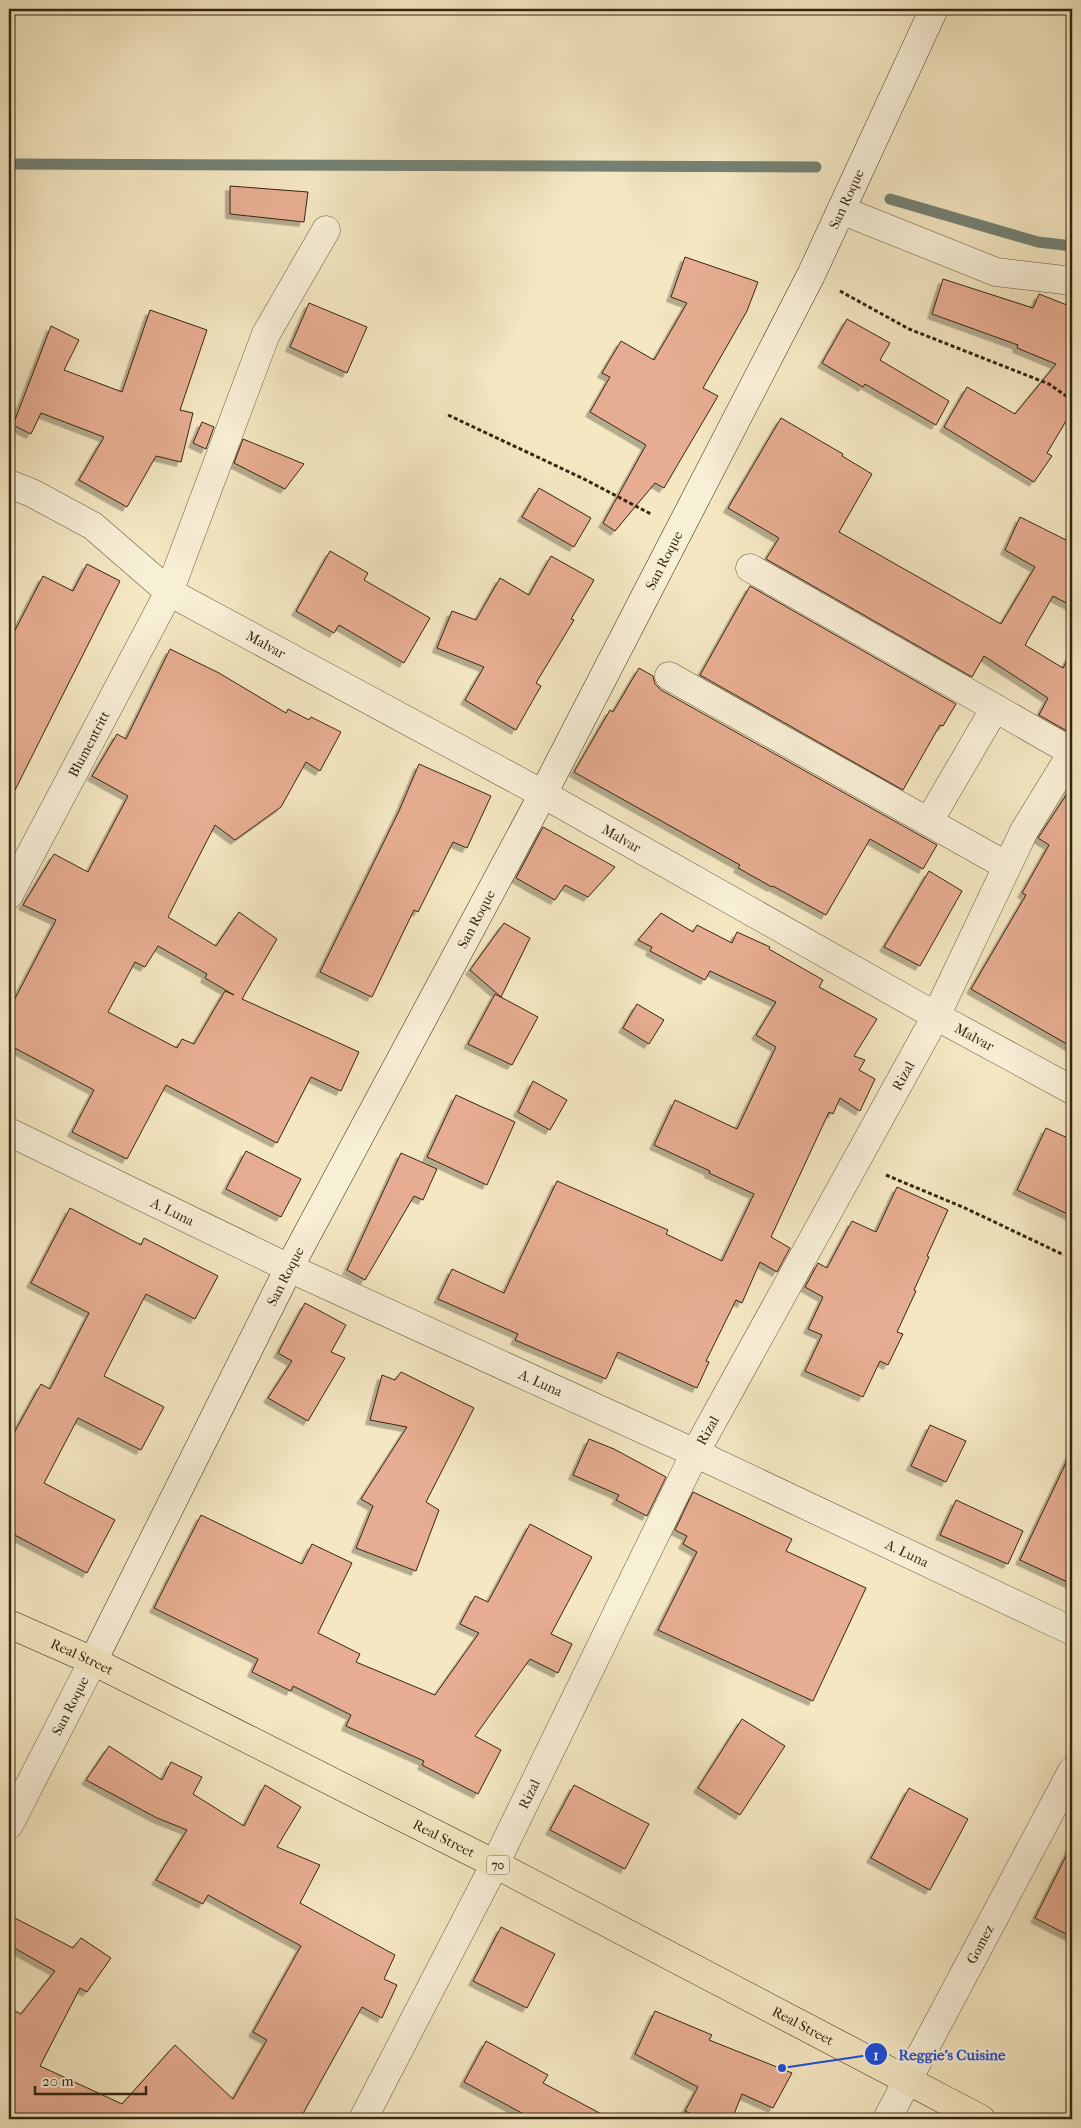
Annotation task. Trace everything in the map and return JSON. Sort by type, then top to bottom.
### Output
[{"type":"highway","name":"Real Street","points":[[9,1624],[93,1661],[496,1864],[981,2119]]},
{"type":"street","name":"San Roque","points":[[9,1825],[289,1268],[543,794],[811,275],[934,9]]},
{"type":"street","points":[[841,210],[996,272],[1072,281]]},
{"type":"street","name":"Blumentritt","points":[[9,895],[169,592],[266,334],[326,230]]},
{"type":"street","name":"Malvar","points":[[9,484],[32,493],[93,526],[169,592],[543,794],[936,1016],[1072,1090]]},
{"type":"street","points":[[750,568],[1072,752]]},
{"type":"street","points":[[669,676],[1007,866]]},
{"type":"street","points":[[929,821],[995,708]]},
{"type":"street","name":"Rizal","points":[[362,2119],[496,1864],[695,1453],[936,1016],[1024,831],[1072,752]]},
{"type":"street","name":"A. Luna","points":[[9,1132],[289,1268],[695,1453],[1072,1632]]},
{"type":"street","name":"Gomez","points":[[887,2119],[1072,1771]]},
{"type":"path","points":[[811,275],[909,330],[1049,384],[1072,400]]},
{"type":"path","points":[[448,415],[582,478],[680,530]]},
{"type":"path","points":[[856,1162],[965,1208],[1064,1255]]},
{"type":"building","points":[[230,186],[308,192],[304,222],[230,214]]},
{"type":"building","points":[[685,257],[758,282],[747,311],[703,388],[718,396],[664,488],[655,483],[615,531],[603,523],[646,445],[590,412],[610,377],[602,373],[621,341],[654,360],[687,303],[671,297]]},
{"type":"building","points":[[943,279],[1033,308],[1039,294],[1072,307],[1072,411],[1047,453],[1052,456],[1034,482],[944,427],[967,387],[1015,414],[1056,364],[1017,348],[1018,345],[932,314]]},
{"type":"building","points":[[309,303],[367,327],[347,373],[290,347]]},
{"type":"building","points":[[150,310],[207,330],[180,410],[193,413],[181,462],[156,456],[127,507],[79,480],[104,437],[41,413],[31,434],[13,425],[51,326],[79,340],[64,370],[122,392]]},
{"type":"building","points":[[847,319],[890,343],[880,360],[949,401],[936,425],[865,384],[863,387],[822,363]]},
{"type":"building","points":[[781,418],[843,454],[842,456],[872,474],[839,532],[1001,624],[1035,567],[1005,550],[1020,517],[1072,543],[1072,606],[1053,596],[1025,645],[1063,668],[1072,652],[1072,734],[1039,715],[1048,698],[984,656],[972,677],[766,559],[779,538],[728,508]]},
{"type":"building","points":[[202,422],[214,427],[206,449],[193,443]]},
{"type":"building","points":[[243,439],[304,464],[285,489],[234,463]]},
{"type":"building","points":[[539,488],[591,518],[574,547],[522,517]]},
{"type":"building","points":[[330,551],[368,573],[364,580],[430,618],[404,663],[339,625],[334,633],[296,611]]},
{"type":"building","points":[[551,556],[594,580],[571,619],[574,620],[536,683],[541,686],[516,730],[465,700],[484,667],[437,648],[452,611],[476,620],[500,578],[529,595]]},
{"type":"building","points":[[87,564],[120,581],[9,802],[9,642],[43,576],[73,591]]},
{"type":"building","points":[[750,586],[956,704],[943,726],[940,725],[903,790],[700,675]]},
{"type":"building","points":[[170,649],[219,673],[286,713],[288,709],[309,720],[311,717],[341,732],[320,771],[306,762],[281,807],[235,840],[215,825],[168,917],[216,946],[239,912],[277,939],[242,999],[359,1052],[341,1091],[311,1077],[277,1143],[166,1085],[127,1159],[72,1132],[94,1090],[9,1045],[9,1010],[56,920],[23,905],[54,854],[88,872],[128,796],[92,776],[117,734],[126,739]],"holes":[[[158,946],[207,974],[205,978],[234,995],[225,991],[194,1044],[182,1039],[177,1048],[108,1012],[135,962],[145,967]]]},
{"type":"building","points":[[639,668],[653,676],[655,684],[661,690],[937,845],[923,869],[870,839],[826,915],[738,868],[740,865],[574,772],[610,710],[613,712]]},
{"type":"building","points":[[419,764],[491,796],[467,848],[453,842],[418,912],[414,910],[372,997],[320,972],[399,811]]},
{"type":"building","points":[[1072,786],[1072,1047],[971,989],[1026,895],[1022,893],[1049,845],[1038,838]]},
{"type":"building","points":[[543,827],[615,867],[588,897],[565,885],[555,900],[516,878]]},
{"type":"building","points":[[929,871],[962,891],[920,966],[884,947]]},
{"type":"building","points":[[661,913],[693,932],[697,925],[732,943],[737,932],[770,947],[769,949],[823,980],[819,987],[877,1019],[854,1056],[865,1060],[859,1070],[875,1079],[860,1111],[840,1098],[833,1114],[829,1112],[771,1237],[790,1248],[777,1272],[760,1262],[742,1303],[736,1300],[706,1361],[709,1362],[697,1388],[618,1352],[606,1379],[515,1340],[518,1334],[438,1299],[452,1269],[504,1293],[557,1181],[668,1230],[666,1234],[722,1261],[754,1194],[654,1145],[675,1100],[737,1129],[776,1047],[756,1035],[776,1002],[710,971],[705,980],[650,951],[652,947],[638,940]]},
{"type":"building","points":[[504,923],[530,938],[501,997],[470,970]]},
{"type":"building","points":[[495,994],[538,1017],[512,1065],[468,1044]]},
{"type":"building","points":[[637,1004],[664,1020],[649,1044],[623,1028]]},
{"type":"building","points":[[533,1081],[567,1100],[550,1130],[518,1112]]},
{"type":"building","points":[[456,1095],[515,1122],[487,1185],[427,1157]]},
{"type":"building","points":[[1046,1128],[1072,1140],[1072,1216],[1017,1190]]},
{"type":"building","points":[[246,1151],[301,1179],[281,1217],[226,1189]]},
{"type":"building","points":[[401,1153],[437,1169],[423,1200],[414,1196],[365,1280],[347,1270]]},
{"type":"building","points":[[897,1187],[948,1210],[927,1256],[929,1257],[914,1290],[916,1291],[897,1332],[903,1334],[888,1365],[880,1361],[863,1397],[805,1371],[822,1335],[808,1329],[823,1297],[805,1287],[818,1263],[827,1268],[852,1221],[876,1232]]},
{"type":"building","points":[[70,1208],[141,1245],[144,1238],[218,1276],[195,1319],[146,1294],[104,1376],[164,1407],[141,1450],[78,1418],[44,1483],[115,1520],[87,1573],[9,1532],[9,1442],[41,1384],[50,1389],[89,1313],[31,1283]]},
{"type":"building","points":[[305,1303],[346,1325],[331,1352],[345,1358],[308,1421],[268,1398],[292,1361],[278,1353]]},
{"type":"building","points":[[401,1372],[474,1408],[426,1502],[439,1510],[416,1571],[356,1548],[373,1506],[361,1499],[407,1427],[370,1420],[382,1375],[395,1380]]},
{"type":"building","points":[[930,1425],[966,1441],[946,1482],[911,1466]]},
{"type":"building","points":[[589,1439],[614,1449],[666,1477],[647,1516],[616,1500],[619,1495],[573,1475]]},
{"type":"building","points":[[1072,1450],[1072,1584],[1020,1560]]},
{"type":"building","points":[[693,1492],[792,1539],[786,1551],[866,1588],[813,1701],[658,1630],[697,1552],[683,1544],[687,1536],[675,1530]]},
{"type":"building","points":[[956,1500],[1023,1531],[1008,1564],[940,1535]]},
{"type":"building","points":[[201,1515],[302,1564],[312,1544],[352,1563],[318,1633],[360,1654],[356,1662],[435,1695],[479,1633],[460,1624],[475,1596],[488,1602],[530,1524],[592,1557],[551,1634],[572,1644],[558,1673],[530,1659],[475,1736],[501,1750],[478,1794],[422,1765],[424,1761],[346,1726],[351,1715],[293,1686],[291,1691],[252,1672],[258,1659],[154,1608]]},
{"type":"building","points":[[742,1719],[785,1746],[740,1815],[698,1788]]},
{"type":"building","points":[[109,1746],[162,1780],[171,1762],[202,1777],[193,1794],[244,1826],[265,1785],[301,1807],[277,1847],[320,1865],[300,1903],[395,1955],[384,1979],[397,1985],[382,2018],[362,2007],[300,2119],[9,2119],[9,2008],[21,2014],[55,1971],[9,1945],[9,1915],[73,1948],[81,1938],[111,1958],[87,1992],[80,1988],[40,2066],[122,2104],[175,2045],[233,2099],[267,2040],[253,2032],[301,1946],[208,1895],[203,1904],[156,1880],[187,1830],[157,1818],[86,1780]]},
{"type":"building","points":[[574,1785],[649,1824],[625,1869],[550,1830]]},
{"type":"building","points":[[909,1788],[968,1819],[930,1890],[871,1858]]},
{"type":"building","points":[[1072,1844],[1072,1937],[1035,1918]]},
{"type":"building","points":[[501,1927],[555,1954],[527,2008],[473,1981]]},
{"type":"building","points":[[655,2011],[712,2035],[709,2040],[792,2073],[773,2108],[742,2094],[732,2119],[703,2119],[685,2111],[698,2087],[635,2054]]},
{"type":"building","points":[[486,2041],[548,2075],[543,2083],[611,2119],[533,2119],[464,2082]]},
{"type":"waterway","points":[[9,164],[816,167]]},
{"type":"waterway","points":[[890,199],[1038,242],[1072,246]]},
{"type":"place","name":"Reggie's Cuisine","points":[[782,2068]]}]
